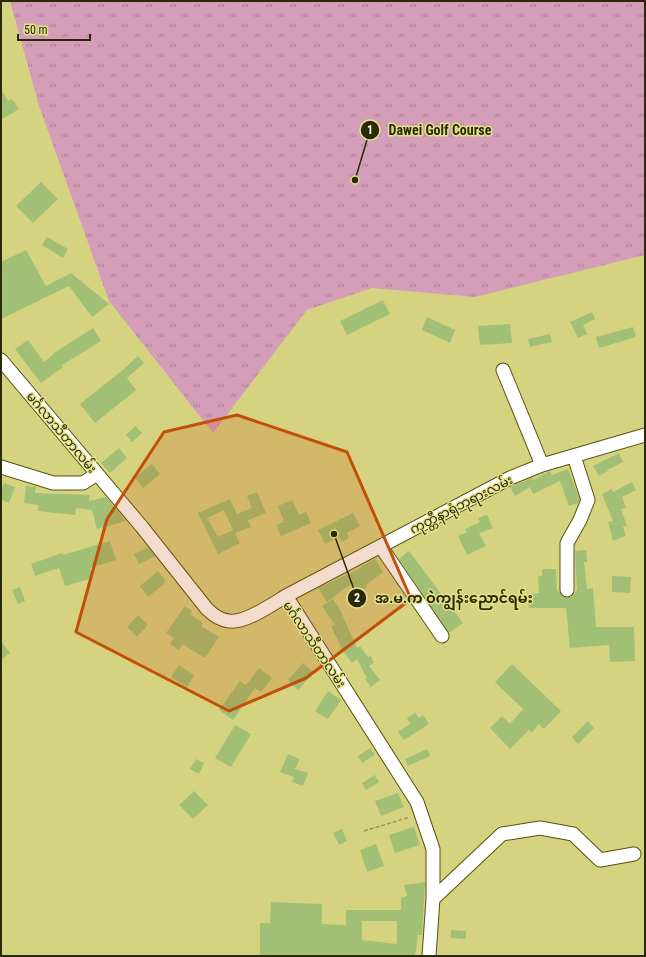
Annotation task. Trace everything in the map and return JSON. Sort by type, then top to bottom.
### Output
[{"type":"street","name":"မင်္ဂလာသီတာလမ်း","points":[[1,360],[142,527],[207,610],[230,622],[250,617],[286,596],[417,802],[422,813],[433,849],[433,899],[429,956]]},
{"type":"street","points":[[503,370],[542,465]]},
{"type":"street","name":"ကုတ္တီနာရုံဘုရားလမ်း","points":[[286,596],[381,547],[474,496],[542,465],[645,435]]},
{"type":"street","points":[[567,590],[567,543],[580,520],[588,500],[574,456]]},
{"type":"street","points":[[1,467],[53,483],[84,483],[97,474]]},
{"type":"street","points":[[381,547],[442,636]]},
{"type":"street","points":[[433,899],[502,834],[540,828],[573,834],[600,860],[634,854]]},
{"type":"path","points":[[364,831],[422,813]]},
{"type":"highlighted area","points":[[237,415],[347,452],[411,599],[306,678],[229,711],[76,632],[107,519],[164,432]]},
{"type":"green space","points":[[10,1],[645,1],[645,255],[475,297],[372,288],[307,310],[213,433],[109,301],[39,106]]},
{"type":"building","points":[[1,89],[8,101],[12,99],[19,109],[1,120]]},
{"type":"building","points":[[41,182],[58,199],[33,223],[16,206]]},
{"type":"building","points":[[47,237],[68,249],[63,258],[42,245]]},
{"type":"building","points":[[26,250],[46,286],[71,273],[109,304],[92,317],[69,286],[1,319],[1,262]]},
{"type":"building","points":[[383,300],[390,314],[347,335],[340,321]]},
{"type":"building","points":[[592,312],[595,319],[583,325],[587,334],[578,338],[570,322]]},
{"type":"building","points":[[427,317],[455,330],[450,343],[422,330]]},
{"type":"building","points":[[510,324],[512,343],[480,345],[478,326]]},
{"type":"building","points":[[633,327],[636,337],[599,348],[596,337]]},
{"type":"building","points":[[93,328],[101,341],[62,365],[63,367],[41,383],[15,349],[28,340],[44,362],[57,351]]},
{"type":"building","points":[[550,334],[552,342],[530,347],[528,339]]},
{"type":"building","points":[[138,356],[144,363],[127,378],[136,390],[95,423],[80,404]]},
{"type":"building","points":[[135,426],[142,433],[132,442],[126,435]]},
{"type":"building","points":[[119,448],[127,458],[110,473],[101,463]]},
{"type":"building","points":[[619,453],[623,462],[599,476],[593,466]]},
{"type":"building","points":[[152,464],[160,474],[143,488],[135,477]]},
{"type":"building","points":[[568,469],[580,500],[578,503],[569,506],[560,481],[533,494],[530,487],[515,496],[510,487],[532,478],[533,480],[550,471],[552,475]]},
{"type":"building","points":[[632,482],[636,490],[622,497],[626,508],[621,509],[627,526],[623,527],[626,536],[613,541],[608,522],[613,521],[602,494],[612,489],[613,492]]},
{"type":"building","points":[[4,483],[15,487],[9,503],[1,500],[1,491]]},
{"type":"building","points":[[26,486],[36,487],[35,493],[90,495],[89,501],[106,497],[126,521],[97,529],[92,510],[76,508],[75,515],[38,511],[38,505],[24,503]]},
{"type":"building","points":[[257,492],[266,513],[248,520],[251,527],[235,533],[240,543],[218,554],[198,513],[230,499],[237,514],[252,508],[247,496]],"holes":[[[224,510],[233,530],[218,537],[207,518]]]},
{"type":"building","points":[[292,500],[299,515],[306,512],[311,523],[281,536],[276,525],[284,522],[278,506]]},
{"type":"building","points":[[353,513],[360,526],[347,533],[349,538],[342,542],[339,537],[325,544],[318,530]]},
{"type":"building","points":[[487,515],[493,528],[479,533],[486,546],[467,555],[458,536],[467,532],[465,529],[480,522],[478,518]]},
{"type":"building","points":[[110,541],[116,560],[90,568],[93,578],[65,586],[59,568],[35,576],[31,564],[62,553],[63,555]]},
{"type":"building","points":[[148,547],[155,556],[139,564],[134,554]]},
{"type":"building","points":[[586,550],[587,562],[584,562],[587,589],[593,588],[596,627],[634,627],[635,661],[610,662],[609,645],[570,648],[566,608],[529,608],[528,594],[539,593],[538,576],[542,576],[542,569],[556,569],[557,591],[559,591],[563,597],[571,597],[577,590],[575,551]]},
{"type":"building","points":[[409,551],[463,623],[449,633],[399,559]]},
{"type":"building","points":[[375,558],[383,572],[366,585],[367,587],[358,592],[352,583],[327,602],[318,588],[357,570]]},
{"type":"building","points":[[158,571],[166,582],[148,597],[140,586]]},
{"type":"building","points":[[612,576],[631,577],[630,593],[612,592]]},
{"type":"building","points":[[20,587],[25,601],[18,604],[12,590]]},
{"type":"building","points":[[333,599],[340,610],[357,648],[360,646],[368,657],[371,656],[374,663],[369,666],[380,680],[371,687],[365,679],[367,678],[357,659],[352,663],[343,651],[331,626],[335,625],[322,606]]},
{"type":"building","points":[[185,606],[192,611],[190,614],[203,623],[201,626],[219,637],[205,658],[182,644],[179,650],[170,644],[174,638],[166,633]]},
{"type":"building","points":[[138,615],[148,625],[137,637],[127,627]]},
{"type":"building","points":[[1,641],[10,653],[1,660]]},
{"type":"building","points":[[303,663],[314,673],[298,690],[288,680]]},
{"type":"building","points":[[512,664],[561,711],[544,729],[539,724],[532,733],[529,730],[510,749],[490,728],[502,716],[510,724],[523,709],[495,682]]},
{"type":"building","points":[[179,665],[194,675],[187,687],[171,677]]},
{"type":"building","points":[[259,668],[272,678],[261,692],[255,688],[233,720],[219,710],[240,681],[246,685]]},
{"type":"building","points":[[328,691],[341,700],[328,719],[315,711]]},
{"type":"building","points":[[415,713],[419,718],[423,715],[429,724],[404,740],[398,732],[410,724],[407,718]]},
{"type":"building","points":[[588,721],[594,728],[578,744],[572,737]]},
{"type":"building","points":[[235,725],[251,734],[231,767],[215,758]]},
{"type":"building","points":[[370,748],[375,755],[362,763],[358,756]]},
{"type":"building","points":[[427,749],[430,756],[408,766],[405,759]]},
{"type":"building","points":[[288,754],[300,759],[295,769],[308,773],[303,786],[292,782],[294,777],[280,772]]},
{"type":"building","points":[[196,759],[204,763],[199,774],[190,769]]},
{"type":"building","points":[[375,775],[379,782],[366,790],[362,783]]},
{"type":"building","points":[[194,791],[208,805],[193,819],[179,805]]},
{"type":"building","points":[[398,793],[404,807],[381,816],[375,801]]},
{"type":"building","points":[[414,827],[420,845],[395,853],[389,835]]},
{"type":"building","points":[[342,829],[347,841],[339,845],[333,833]]},
{"type":"building","points":[[376,844],[384,866],[367,872],[360,850]]},
{"type":"building","points":[[425,882],[422,935],[418,935],[415,956],[260,956],[260,923],[270,923],[271,902],[322,904],[322,924],[346,925],[346,910],[401,910],[401,898],[407,896],[404,885]],"holes":[[[362,921],[397,921],[397,944],[362,940]]]},
{"type":"building","points":[[451,930],[466,931],[466,939],[451,938]]},
{"type":"place","name":"Dawei Golf Course","points":[[355,180]]},
{"type":"place","name":"အ.မ.က ဝဲကျွန်းညောင်ရမ်း","points":[[334,534]]}]
